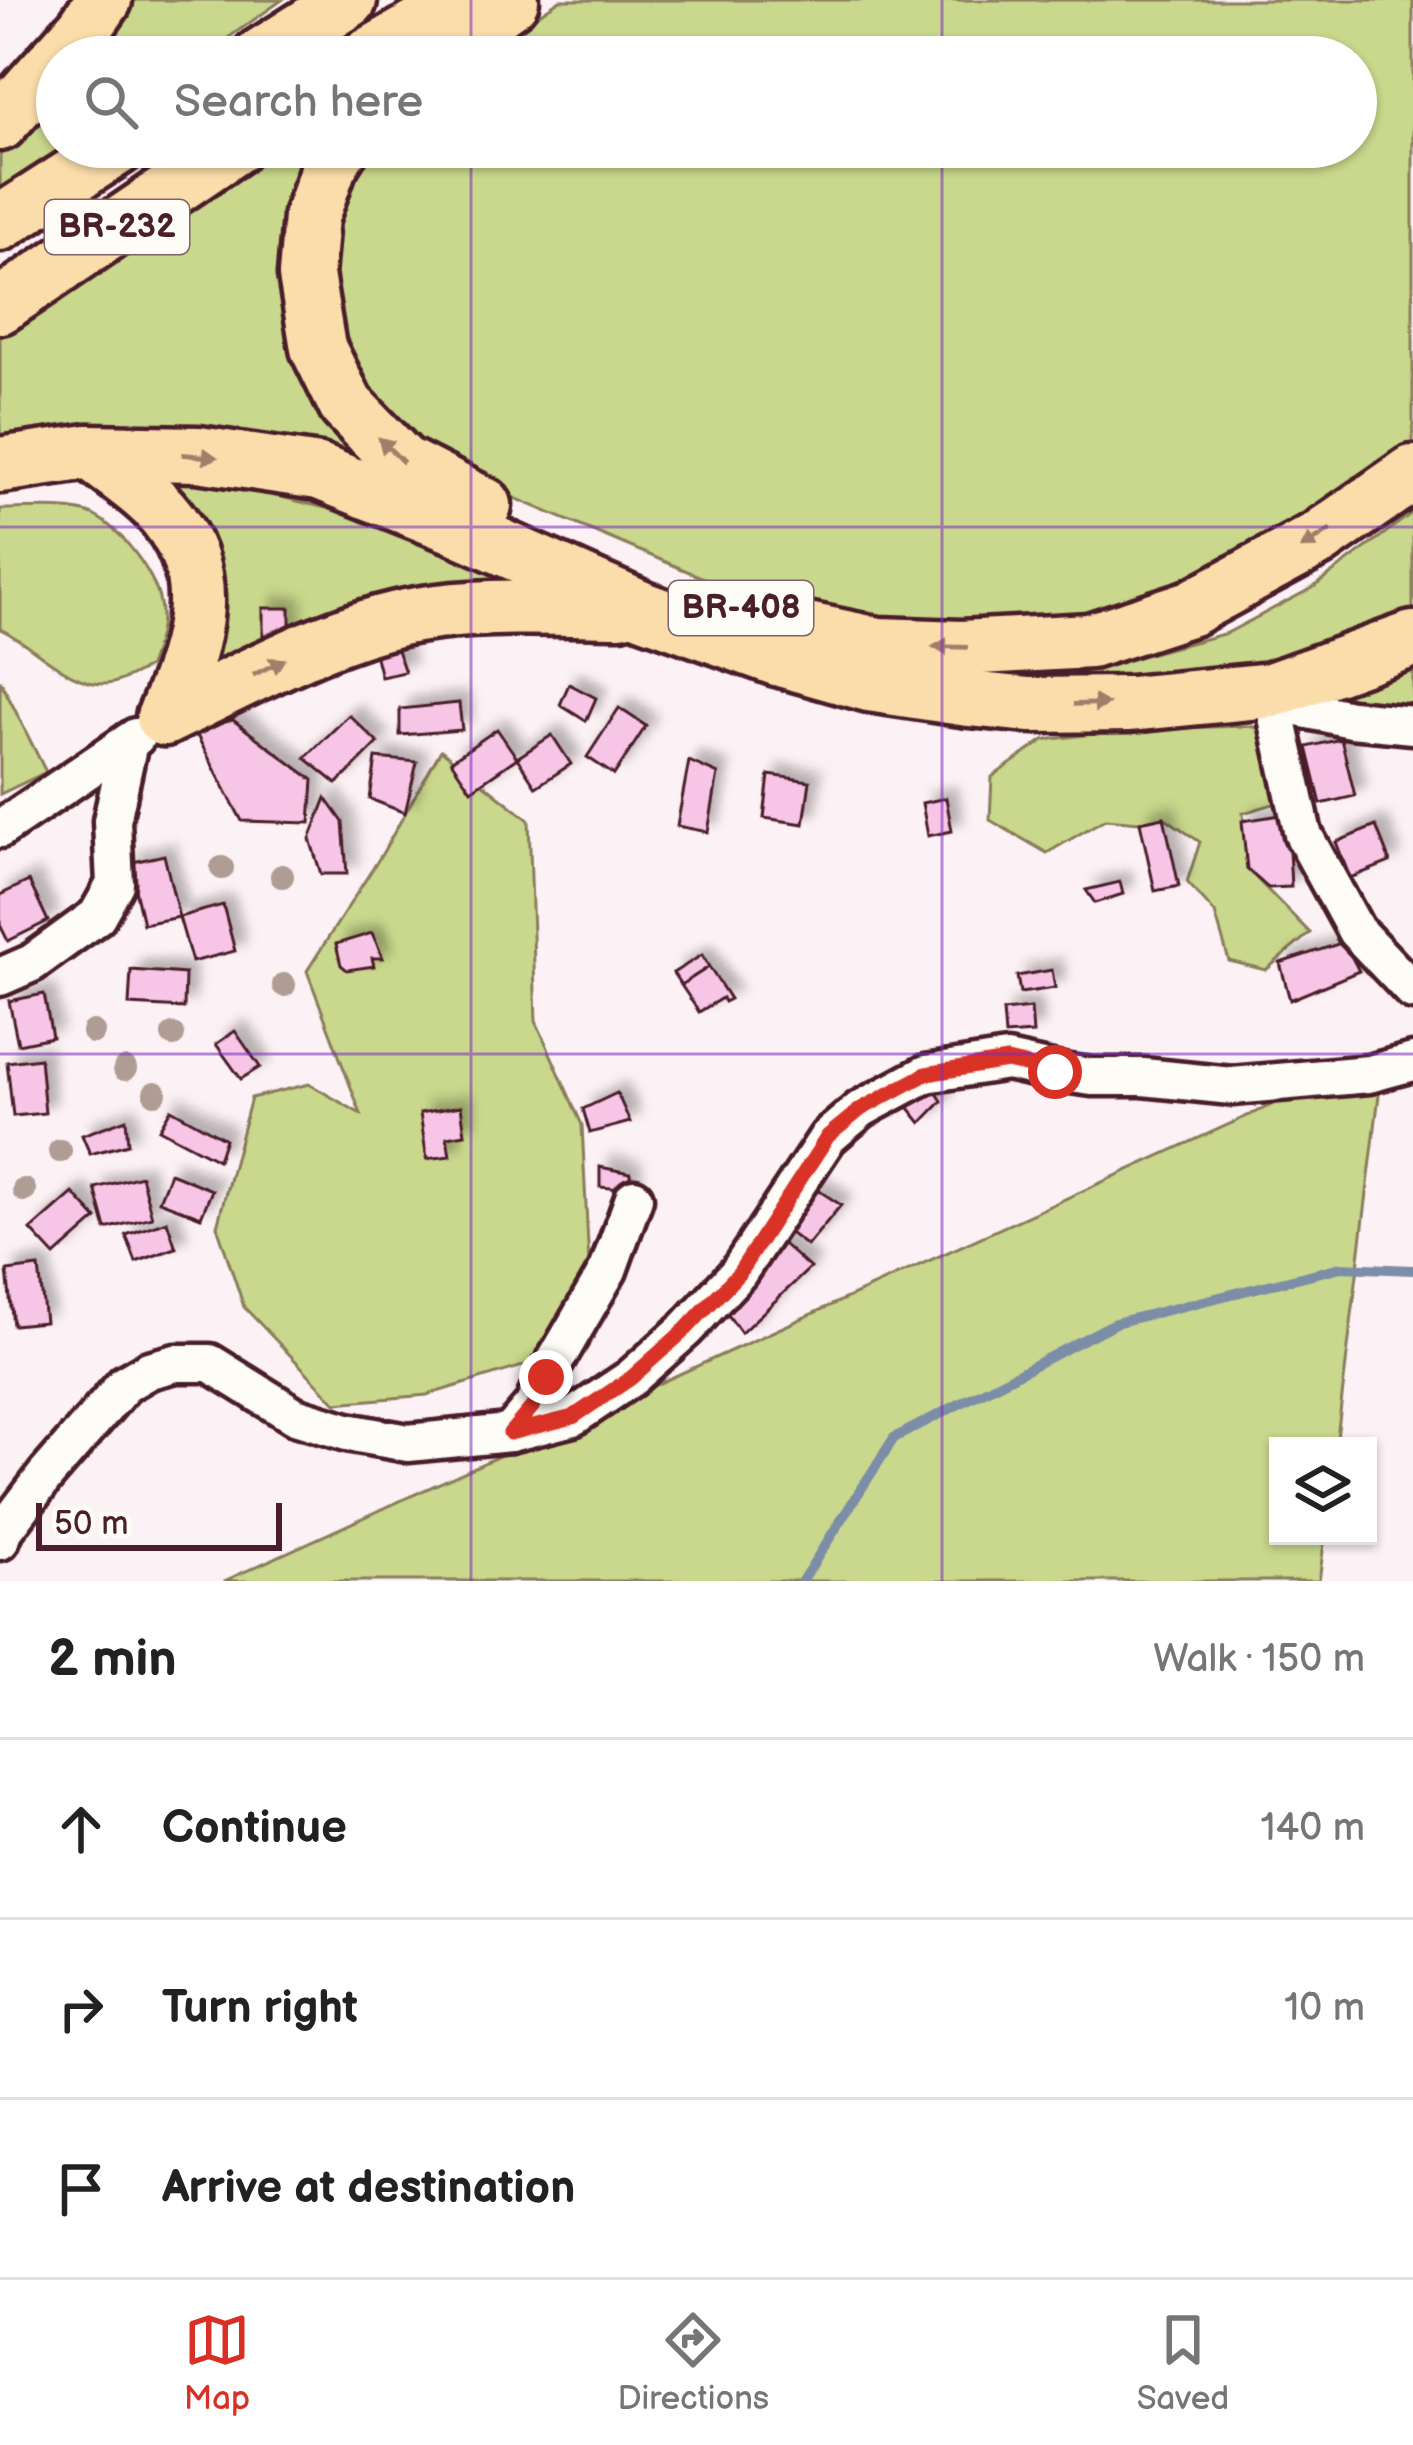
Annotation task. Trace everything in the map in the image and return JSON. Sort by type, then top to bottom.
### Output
[{"type":"highway","points":[[78,36],[104,0]]},
{"type":"highway","points":[[292,36],[349,0]]},
{"type":"highway","points":[[404,36],[466,0]]},
{"type":"highway","points":[[460,36],[511,0]]},
{"type":"highway","points":[[0,123],[36,83]]},
{"type":"highway","name":"BR-232","points":[[0,223],[85,168]]},
{"type":"highway","name":"BR-232","points":[[0,306],[203,168]]},
{"type":"highway","name":"BR-408","points":[[328,168],[311,217],[306,275],[318,348],[346,405],[402,463],[459,494],[797,628],[878,645],[961,648],[1090,641],[1191,608],[1231,588],[1318,539],[1413,473]]},
{"type":"highway","points":[[89,452],[153,502],[183,537],[193,565],[198,605],[187,660],[147,730]]},
{"type":"highway","name":"BR-408","points":[[0,465],[89,452],[198,454],[319,472],[644,610],[777,658],[869,684],[969,699],[1029,705],[1273,697],[1413,639]]},
{"type":"highway","points":[[147,730],[302,651],[434,612],[644,610]]},
{"type":"street","points":[[1413,725],[1351,719],[1273,697],[1304,833],[1356,931],[1413,991]]},
{"type":"street","points":[[0,829],[147,730]]},
{"type":"street","points":[[0,977],[32,963],[97,916],[115,884],[112,821],[147,730]]},
{"type":"street","points":[[0,1540],[46,1475],[125,1384],[149,1370],[176,1363],[210,1363],[295,1416],[408,1443],[510,1433],[573,1417],[631,1378],[739,1273],[828,1136],[861,1109],[926,1074],[1007,1061],[1092,1077],[1232,1086],[1370,1073],[1413,1061]]},
{"type":"street","points":[[510,1433],[533,1406],[608,1270],[634,1198]]},
{"type":"green space","points":[[121,0],[282,0],[231,36],[94,36]]},
{"type":"green space","points":[[560,0],[1413,0],[1413,445],[1309,532],[1144,606],[992,630],[797,605],[732,590],[472,480],[396,431],[343,353],[323,273],[334,215],[357,168],[1377,168],[1377,36],[506,36]]},
{"type":"green space","points":[[36,110],[36,168],[43,168],[0,198],[0,155]]},
{"type":"green space","points":[[247,168],[324,168],[335,429],[358,457],[411,500],[0,453],[0,333]]},
{"type":"green space","points":[[137,477],[200,477],[350,514],[559,593],[200,691],[206,661]]},
{"type":"green space","points":[[0,509],[83,512],[104,522],[125,541],[144,565],[160,603],[160,627],[149,667],[113,683],[98,684],[69,674],[0,629]]},
{"type":"green space","points":[[1413,512],[1413,619],[1246,673],[1043,682],[1227,633],[1314,587]]},
{"type":"green space","points":[[1413,664],[1413,725],[1303,698]]},
{"type":"green space","points":[[0,680],[46,772],[0,794]]},
{"type":"green space","points":[[1248,726],[1268,730],[1277,803],[1243,813],[1247,869],[1310,933],[1266,970],[1229,961],[1215,913],[1187,882],[1200,842],[1164,817],[1140,822],[1105,819],[1047,853],[990,820],[992,777],[1044,740],[1135,729]]},
{"type":"green space","points":[[441,750],[529,820],[536,1021],[582,1125],[589,1266],[543,1360],[427,1395],[336,1403],[244,1307],[217,1226],[251,1098],[309,1084],[361,1114],[307,971]]},
{"type":"green space","points":[[1384,1054],[1337,1437],[1269,1437],[1269,1545],[1324,1545],[1319,1581],[224,1581]]},
{"type":"building","points":[[263,608],[290,608],[290,638],[263,638]]},
{"type":"building","points":[[393,639],[405,672],[381,677],[373,645]]},
{"type":"building","points":[[569,684],[596,698],[586,721],[560,705]]},
{"type":"building","points":[[459,703],[462,730],[400,735],[400,709]]},
{"type":"building","points":[[619,708],[646,726],[614,775],[587,757]]},
{"type":"building","points":[[349,715],[378,743],[337,784],[305,758]]},
{"type":"building","points":[[233,720],[313,780],[310,823],[242,821],[194,730]]},
{"type":"building","points":[[497,729],[517,758],[471,790],[451,761]]},
{"type":"building","points":[[552,735],[571,764],[536,787],[517,758]]},
{"type":"building","points":[[1341,739],[1355,796],[1321,804],[1307,747]]},
{"type":"building","points":[[376,758],[417,762],[405,813],[370,799]]},
{"type":"building","points":[[689,761],[718,774],[708,832],[677,826]]},
{"type":"building","points":[[769,775],[810,781],[804,824],[764,818]]},
{"type":"building","points":[[326,798],[343,822],[347,874],[321,874],[310,839]]},
{"type":"building","points":[[946,798],[952,831],[928,836],[922,803]]},
{"type":"building","points":[[1287,814],[1291,887],[1268,888],[1247,869],[1242,821]]},
{"type":"building","points":[[1164,817],[1179,886],[1155,891],[1140,822]]},
{"type":"building","points":[[1376,826],[1390,862],[1350,878],[1336,842]]},
{"type":"building","points":[[164,855],[179,917],[143,924],[129,863]]},
{"type":"building","points":[[29,881],[48,921],[8,941],[0,925],[0,895]]},
{"type":"building","points":[[1120,882],[1123,894],[1095,903],[1086,890]]},
{"type":"building","points":[[223,905],[235,951],[192,962],[179,917]]},
{"type":"building","points":[[372,933],[383,958],[372,958],[374,966],[347,970],[336,944]]},
{"type":"building","points":[[1344,942],[1359,971],[1290,1000],[1280,963]]},
{"type":"building","points":[[702,955],[709,967],[681,985],[673,973]]},
{"type":"building","points":[[709,967],[730,999],[724,1002],[722,998],[699,1012],[681,985]]},
{"type":"building","points":[[131,970],[185,974],[184,1008],[129,1005]]},
{"type":"building","points":[[1052,970],[1055,988],[1020,993],[1017,976]]},
{"type":"building","points":[[44,994],[52,1037],[18,1044],[9,1001]]},
{"type":"building","points":[[1031,1008],[1033,1033],[1005,1035],[1003,1011]]},
{"type":"building","points":[[235,1031],[260,1067],[241,1079],[216,1044]]},
{"type":"building","points":[[40,1058],[45,1113],[13,1116],[7,1062]]},
{"type":"building","points":[[931,1084],[942,1101],[921,1123],[901,1098]]},
{"type":"building","points":[[617,1093],[630,1122],[590,1133],[583,1109]]},
{"type":"building","points":[[461,1106],[465,1134],[447,1137],[450,1156],[427,1159],[420,1113]]},
{"type":"building","points":[[171,1109],[225,1139],[218,1160],[159,1129]]},
{"type":"building","points":[[126,1119],[128,1144],[90,1154],[82,1135]]},
{"type":"building","points":[[600,1167],[630,1173],[631,1190],[600,1187]]},
{"type":"building","points":[[170,1173],[212,1190],[201,1217],[159,1201]]},
{"type":"building","points":[[141,1176],[152,1217],[106,1229],[95,1188]]},
{"type":"building","points":[[815,1188],[841,1205],[807,1246],[783,1228]]},
{"type":"building","points":[[73,1193],[97,1219],[55,1256],[31,1230]]},
{"type":"building","points":[[167,1221],[176,1248],[136,1262],[126,1235]]},
{"type":"building","points":[[776,1238],[810,1268],[741,1333],[721,1305]]},
{"type":"building","points":[[39,1267],[45,1322],[13,1325],[7,1271]]},
{"type":"waterway","points":[[802,1581],[894,1438],[1115,1323],[1341,1267],[1413,1270]]},
{"type":"route","points":[[546,1377],[533,1406],[510,1433],[573,1417],[631,1378],[686,1329],[739,1273],[828,1136],[887,1093],[926,1074],[1007,1061],[1055,1072]]}]
